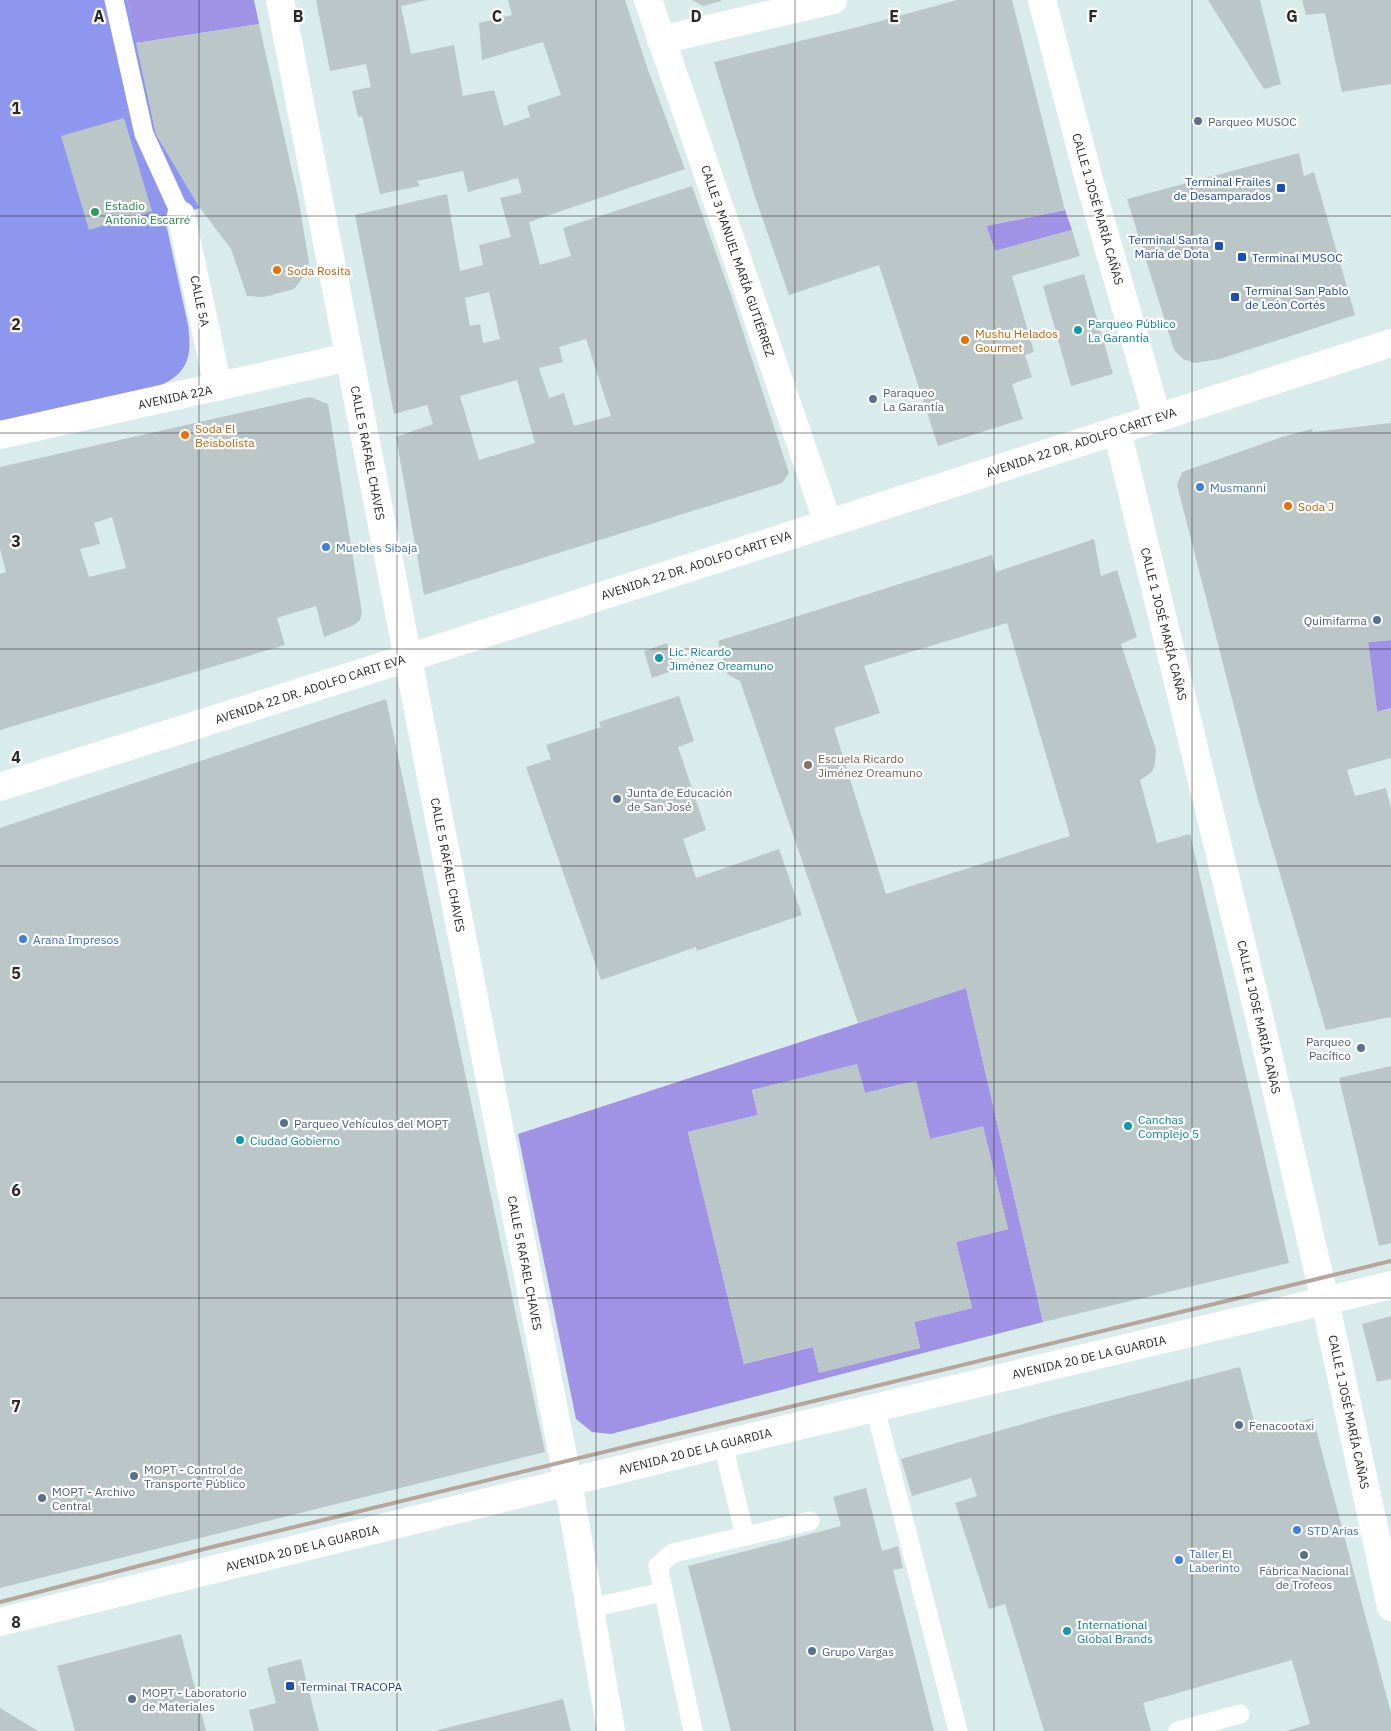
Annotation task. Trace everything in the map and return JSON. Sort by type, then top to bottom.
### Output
[{"type":"street","name":"CALLE 5 RAFAEL CHAVES","points":[[280,0],[568,1482],[611,1731]]},
{"type":"street","name":"CALLE 3 MANUEL MARÍA GUTIÉRREZ","points":[[648,0],[828,522]]},
{"type":"street","points":[[661,40],[833,0]]},
{"type":"street","name":"CALLE 1 JOSÉ MARÍA CAÑAS","points":[[1042,0],[1088,176],[1157,417]]},
{"type":"street","name":"CALLE 5A","points":[[181,215],[218,387]]},
{"type":"street","name":"AVENIDA 22 DR. ADOLFO CARIT EVA","points":[[0,787],[1391,343]]},
{"type":"street","name":"AVENIDA 22A","points":[[0,435],[349,358]]},
{"type":"street","name":"CALLE 1 JOSÉ MARÍA CAÑAS","points":[[1117,430],[1267,1049],[1325,1301],[1391,1607]]},
{"type":"street","name":"AVENIDA 20 DE LA GUARDIA","points":[[0,1622],[723,1444],[1391,1285]]},
{"type":"lane","points":[[114,0],[144,134],[181,215]]},
{"type":"lane","points":[[875,1408],[958,1731]]},
{"type":"lane","points":[[723,1444],[745,1536]]},
{"type":"lane","points":[[693,1731],[658,1566],[673,1553],[810,1521]]},
{"type":"lane","points":[[590,1608],[664,1592]]},
{"type":"lane","points":[[1178,1731],[1240,1714]]},
{"type":"shaded area","name":"Estadio Antonio Escarré","points":[[0,0],[127,0],[156,134],[200,208],[165,219],[188,325],[188,358],[180,373],[173,379],[152,389],[0,421]]},
{"type":"shaded area","points":[[127,0],[254,0],[259,24],[136,43]]},
{"type":"shaded area","points":[[1065,210],[1072,230],[995,251],[986,226]]},
{"type":"shaded area","points":[[1391,640],[1391,708],[1377,712],[1368,642]]},
{"type":"shaded area","points":[[966,988],[1043,1322],[611,1434],[592,1432],[576,1419],[518,1134]],"holes":[[[857,1065],[865,1093],[916,1081],[930,1139],[983,1127],[1008,1229],[956,1242],[972,1308],[914,1322],[920,1348],[819,1372],[813,1347],[744,1364],[688,1132],[758,1115],[752,1090]]]},
{"type":"building","points":[[316,0],[428,0],[401,6],[411,54],[454,45],[463,96],[494,90],[504,126],[530,117],[527,106],[561,95],[543,42],[482,60],[479,23],[512,15],[508,0],[625,0],[647,67],[685,169],[529,222],[540,265],[571,256],[563,228],[692,186],[731,295],[789,473],[782,483],[424,595],[396,437],[433,424],[427,405],[394,414],[355,215],[447,194],[460,271],[483,265],[479,245],[511,237],[500,198],[522,193],[518,178],[468,192],[463,171],[417,181],[420,186],[380,194],[362,116],[358,117],[352,91],[371,87],[366,64],[330,71]],"holes":[[[489,292],[500,339],[483,343],[480,324],[470,326],[465,298]],[[586,339],[611,416],[574,426],[564,393],[549,398],[539,368],[563,362],[559,347]],[[517,380],[535,443],[479,460],[460,396]]]},
{"type":"building","points":[[692,0],[721,0],[721,1],[703,6]]},
{"type":"building","points":[[957,0],[1012,0],[1065,210],[986,226],[995,251],[1072,230],[1080,256],[1012,276],[1034,352],[1025,355],[1032,377],[1012,384],[1023,419],[938,446],[879,265],[789,295],[754,194],[714,62],[862,26]]},
{"type":"building","points":[[1208,0],[1260,0],[1281,84],[1264,89]]},
{"type":"building","points":[[1302,0],[1391,0],[1391,84],[1342,92],[1325,13],[1306,15]]},
{"type":"building","points":[[259,24],[299,202],[310,269],[294,289],[264,297],[247,296],[231,249],[200,208],[156,134],[136,43]]},
{"type":"building","points":[[124,118],[152,211],[89,230],[61,136]]},
{"type":"building","name":"Terminal MUSOC","points":[[1299,153],[1304,176],[1314,172],[1355,315],[1220,359],[1195,363],[1183,359],[1174,350],[1127,199]]},
{"type":"building","name":"Parqueo Público La Garantía","points":[[1084,274],[1113,374],[1071,386],[1043,286]]},
{"type":"building","points":[[310,397],[328,404],[362,613],[360,620],[354,625],[324,637],[316,606],[277,618],[285,645],[0,730],[0,574],[6,572],[0,549],[0,467]],"holes":[[[112,517],[126,568],[89,577],[80,549],[100,544],[94,523]]]},
{"type":"building","points":[[1391,423],[1391,640],[1368,642],[1377,712],[1391,708],[1391,758],[1347,770],[1355,796],[1386,788],[1391,808],[1391,1017],[1326,1030],[1257,796],[1177,485],[1182,472],[1282,437],[1312,429],[1313,432]]},
{"type":"building","points":[[1094,539],[1101,576],[1117,570],[1137,637],[1121,644],[1156,750],[1155,764],[1152,772],[1140,780],[1157,843],[1190,834],[1289,1263],[1043,1322],[966,988],[858,1023],[740,681],[727,674],[718,641],[992,555],[996,572]],"holes":[[[1007,623],[1070,836],[886,894],[834,728],[880,713],[864,666]]]},
{"type":"building","points":[[667,643],[675,670],[652,678],[644,651]]},
{"type":"building","points":[[679,696],[694,741],[678,747],[706,830],[683,839],[696,878],[779,849],[802,915],[697,951],[696,947],[601,980],[526,767],[551,759],[546,745],[601,727],[599,722]]},
{"type":"building","name":"Parqueo Vehículos del MOPT","points":[[386,699],[545,1452],[0,1588],[0,828]]},
{"type":"building","points":[[857,1064],[865,1093],[916,1081],[930,1139],[983,1126],[1008,1229],[956,1242],[972,1308],[914,1322],[920,1348],[819,1373],[813,1347],[744,1364],[688,1132],[758,1115],[752,1090]]},
{"type":"building","points":[[1391,1066],[1391,1243],[1379,1246],[1339,1078]]},
{"type":"building","points":[[1391,1316],[1391,1379],[1377,1382],[1362,1324]]},
{"type":"building","points":[[1240,1367],[1257,1433],[1313,1418],[1391,1713],[1391,1731],[1286,1731],[1310,1724],[1292,1660],[1143,1703],[1151,1731],[1044,1731],[1005,1604],[989,1609],[955,1503],[977,1496],[971,1478],[912,1496],[901,1459],[1054,1415]]},
{"type":"building","name":"Grupo Vargas","points":[[866,1488],[882,1551],[898,1546],[903,1568],[893,1570],[934,1731],[731,1731],[688,1566],[841,1526],[833,1497]]},
{"type":"building","name":"MOPT - Laboratorio de Materiales","points":[[181,1634],[206,1731],[75,1731],[57,1666]]},
{"type":"building","name":"Terminal TRACOPA","points":[[301,1659],[319,1731],[254,1731],[249,1710],[276,1703],[267,1668]]},
{"type":"building","points":[[563,1699],[571,1731],[438,1731],[438,1730]]},
{"type":"building","points":[[0,1708],[38,1731],[0,1731]]},
{"type":"railway","points":[[0,1602],[212,1547],[1391,1261]]},
{"type":"place","name":"Parqueo MUSOC","points":[[1198,121]]},
{"type":"place","name":"Terminal Frailes de Desamparados","points":[[1281,188]]},
{"type":"place","name":"Estadio Antonio Escarré","points":[[95,212]]},
{"type":"place","name":"Terminal Santa María de Dota","points":[[1219,246]]},
{"type":"place","name":"Terminal MUSOC","points":[[1242,257]]},
{"type":"place","name":"Soda Rosita","points":[[277,270]]},
{"type":"place","name":"Terminal San Pablo de León Cortés","points":[[1235,297]]},
{"type":"place","name":"Parqueo Público La Garantía","points":[[1078,330]]},
{"type":"place","name":"Mushu Helados Gourmet","points":[[965,340]]},
{"type":"place","name":"Paraqueo La Garantía","points":[[873,399]]},
{"type":"place","name":"Soda El Beisbolista","points":[[185,435]]},
{"type":"place","name":"Musmanni","points":[[1200,487]]},
{"type":"place","name":"Soda J","points":[[1288,506]]},
{"type":"place","name":"Muebles Sibaja","points":[[326,547]]},
{"type":"place","name":"Quimifarma","points":[[1377,620]]},
{"type":"place","name":"Lic. Ricardo Jiménez Oreamuno","points":[[659,658]]},
{"type":"place","name":"Escuela Ricardo Jiménez Oreamuno","points":[[808,765]]},
{"type":"place","name":"Junta de Educación de San José","points":[[617,799]]},
{"type":"place","name":"Arana Impresos","points":[[23,939]]},
{"type":"place","name":"Parqueo Pacífico","points":[[1361,1048]]},
{"type":"place","name":"Parqueo Vehículos del MOPT","points":[[284,1123]]},
{"type":"place","name":"Canchas Complejo 5","points":[[1128,1126]]},
{"type":"place","name":"Ciudad Gobierno","points":[[240,1140]]},
{"type":"place","name":"Fenacootaxi","points":[[1239,1425]]},
{"type":"place","name":"MOPT - Control de Transporte Público","points":[[134,1476]]},
{"type":"place","name":"MOPT - Archivo Central","points":[[42,1498]]},
{"type":"place","name":"STD Arias","points":[[1297,1530]]},
{"type":"place","name":"Fábrica Nacional de Trofeos","points":[[1304,1555]]},
{"type":"place","name":"Taller El Laberinto","points":[[1179,1560]]},
{"type":"place","name":"International Global Brands","points":[[1067,1631]]},
{"type":"place","name":"Grupo Vargas","points":[[812,1651]]},
{"type":"place","name":"Terminal TRACOPA","points":[[290,1686]]},
{"type":"place","name":"MOPT - Laboratorio de Materiales","points":[[132,1699]]}]
